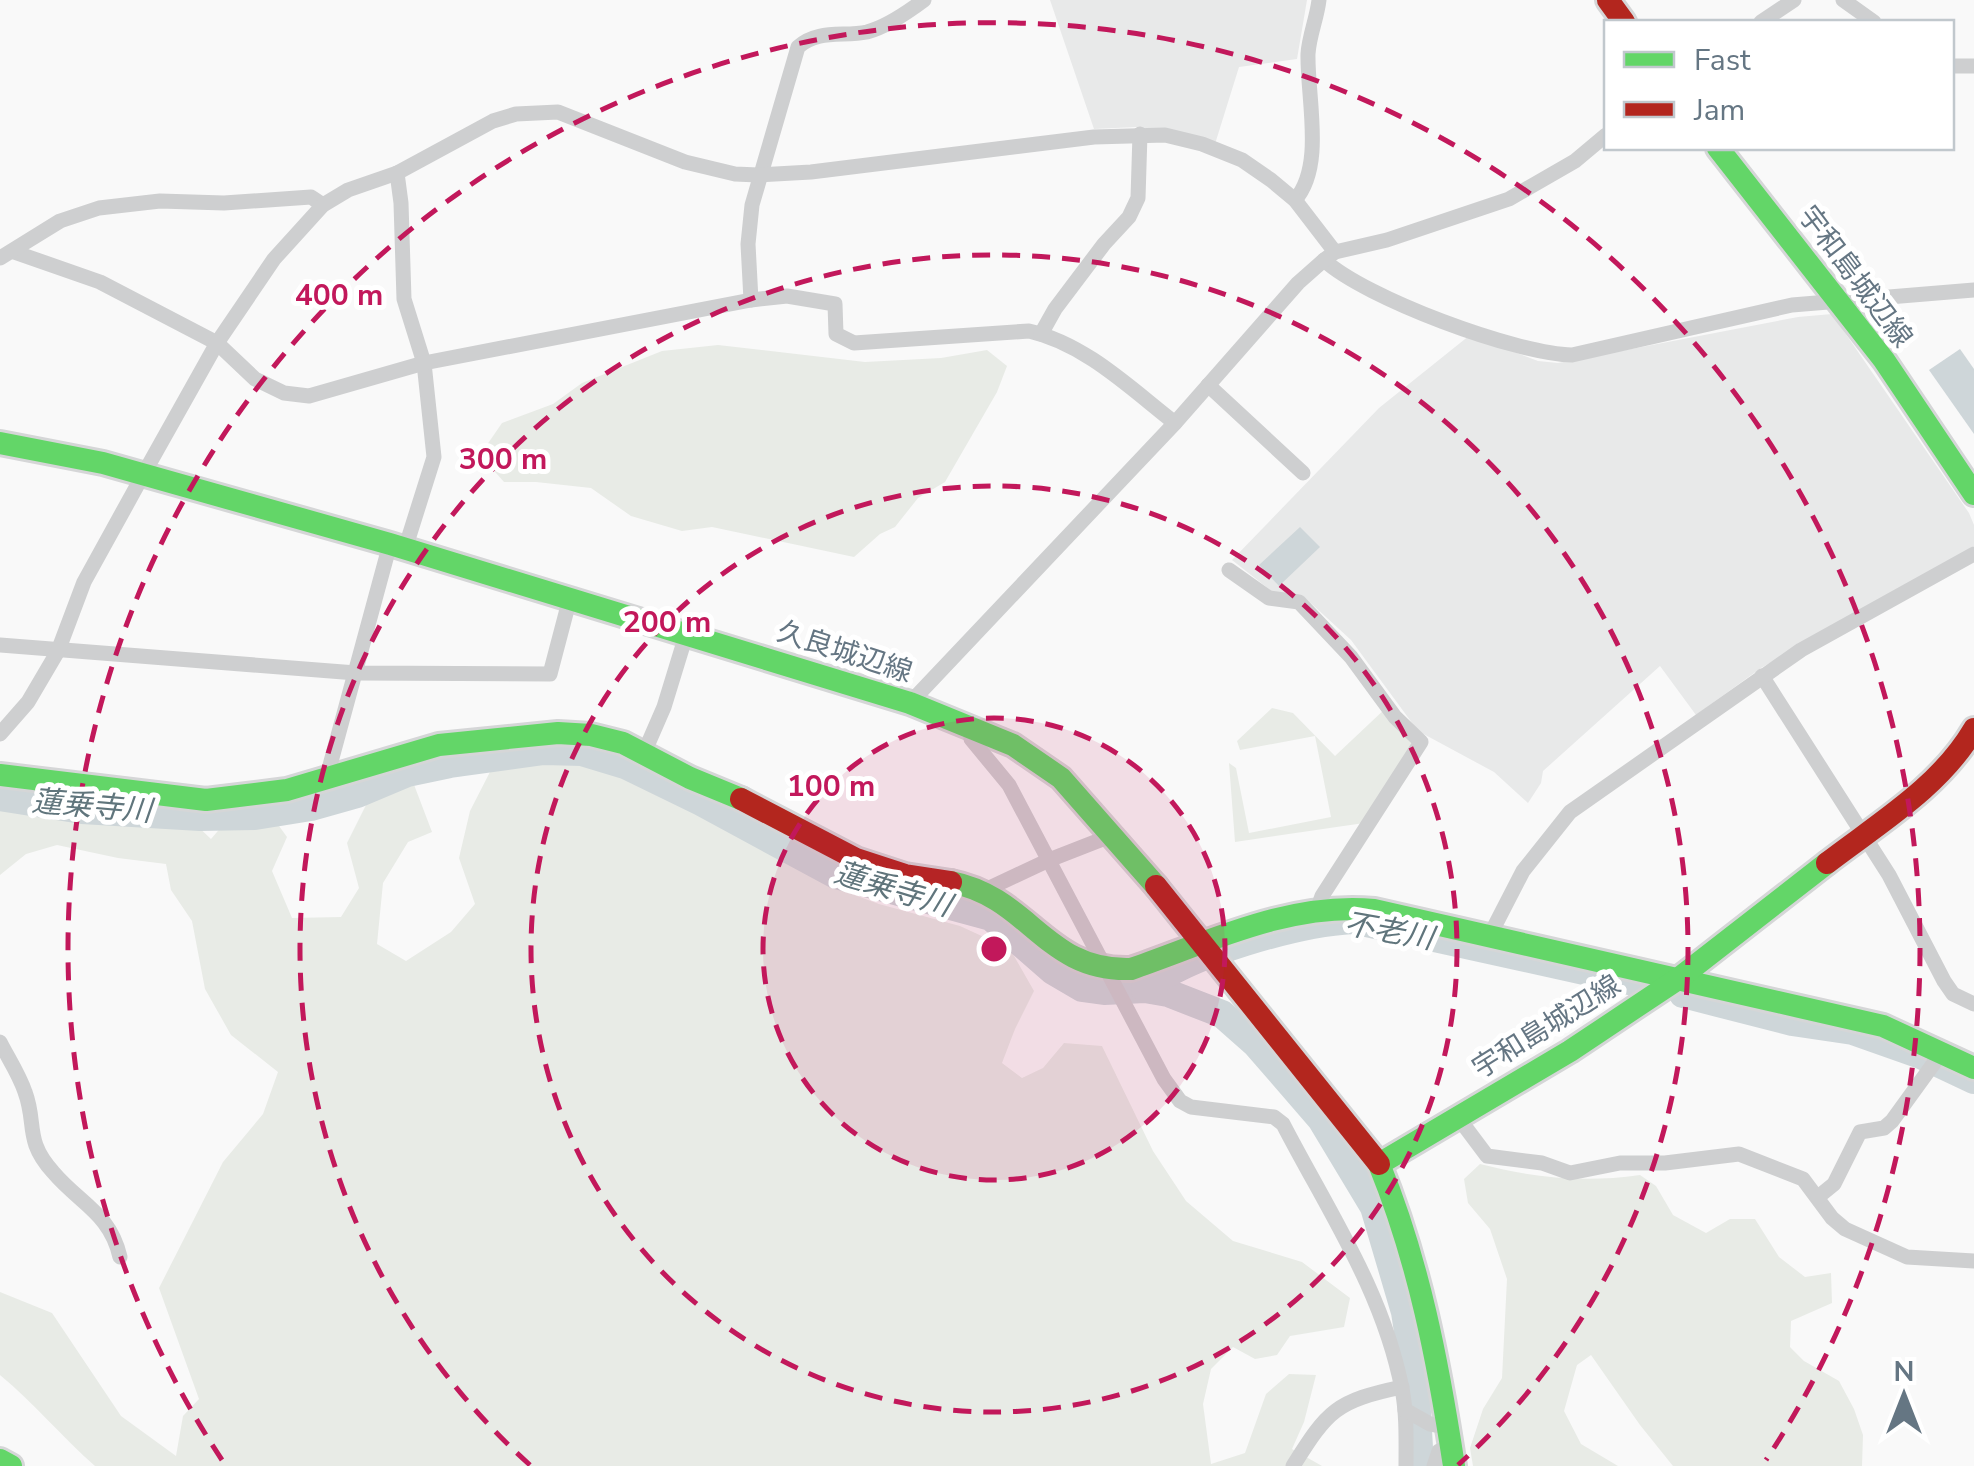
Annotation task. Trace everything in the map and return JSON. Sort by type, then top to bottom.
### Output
[{"type":"main road","name":"宇和島城辺線","points":[[1720,150],[1840,300],[1937,433],[1974,494]]},
{"type":"main road","name":"久良城辺線","points":[[0,443],[143,474],[398,546],[910,703],[970,724],[1013,745],[1061,778],[1113,835],[1380,1164]]},
{"type":"main road","name":"宇和島城辺線","points":[[1380,1164],[1570,1051],[1678,979],[1930,784],[1961,752],[1974,730]]},
{"type":"main road","points":[[0,775],[206,800],[274,795],[413,751],[558,731],[616,740],[714,791],[750,803],[841,853],[894,872],[984,891],[1057,949],[1087,967],[1110,972],[1131,969],[1318,908],[1348,907],[1386,912],[1883,1026],[1974,1068]]},
{"type":"main road","points":[[1380,1164],[1418,1268],[1451,1446]]},
{"type":"main road","points":[[0,1460],[11,1466]]},
{"type":"street","points":[[751,300],[748,244],[758,175],[798,47],[807,39],[821,36],[868,32],[924,0]]},
{"type":"street","points":[[1295,200],[1308,186],[1312,163],[1308,50],[1319,0]]},
{"type":"street","points":[[1765,20],[1794,0]]},
{"type":"street","points":[[1844,0],[1871,20]]},
{"type":"street","points":[[0,734],[28,702],[58,651],[84,582],[143,474],[217,343],[274,259],[323,205],[348,190],[397,173],[493,121],[516,114],[548,112],[585,121],[685,162],[735,174],[758,175],[812,172],[1094,137],[1165,135],[1242,160],[1295,200],[1330,256],[1360,287],[1550,355],[1572,356],[1792,305],[1974,290]]},
{"type":"street","points":[[1041,334],[1094,257],[1130,217],[1138,198],[1140,134]]},
{"type":"street","points":[[910,703],[1175,423],[1298,282],[1330,256],[1509,199],[1575,162],[1604,137]]},
{"type":"street","points":[[326,780],[398,546],[434,457],[424,363],[404,299],[397,173]]},
{"type":"street","points":[[7,255],[78,213],[124,204],[312,197],[323,205]]},
{"type":"street","points":[[7,255],[100,282],[217,343],[255,378],[284,394],[310,396],[424,363],[787,296],[835,304],[836,334],[854,344],[1029,331],[1041,334],[1096,360],[1175,423]]},
{"type":"street","points":[[1208,385],[1303,473]]},
{"type":"street","points":[[1489,937],[1523,871],[1570,812],[1801,650],[1974,554]]},
{"type":"street","points":[[1229,570],[1270,598],[1299,602],[1351,657],[1395,716],[1421,742],[1318,908]]},
{"type":"street","points":[[0,645],[356,673],[550,674],[570,598]]},
{"type":"street","points":[[644,753],[664,707],[686,632]]},
{"type":"street","points":[[1762,676],[1866,836],[1944,981],[1954,994],[1974,1004]]},
{"type":"street","points":[[970,724],[971,739],[1010,785],[1164,1079],[1180,1101],[1190,1107],[1274,1118],[1283,1124],[1340,1224],[1376,1300],[1402,1387],[1406,1466]]},
{"type":"street","points":[[984,891],[1113,835]]},
{"type":"street","points":[[0,1042],[24,1089],[34,1143],[52,1172],[104,1218],[116,1236],[120,1257]]},
{"type":"street","points":[[1818,1197],[1834,1184],[1860,1132],[1884,1128],[1892,1121],[1942,1052]]},
{"type":"street","points":[[1457,1116],[1487,1156],[1542,1163],[1570,1173],[1620,1162],[1740,1154],[1802,1179],[1845,1229],[1907,1257],[1974,1261]]},
{"type":"street","points":[[1293,1466],[1318,1426],[1336,1408],[1360,1396],[1402,1387]]},
{"type":"street","points":[[1405,1410],[1430,1424],[1451,1446],[1439,1451],[1434,1466]]},
{"type":"shaded area","points":[[1050,0],[1307,0],[1297,59],[1239,67],[1215,144],[1136,127],[1094,129]]},
{"type":"shaded area","points":[[1832,314],[1969,513],[1974,525],[1974,546],[1761,668],[1696,715],[1660,666],[1543,771],[1541,783],[1528,803],[1494,772],[1418,731],[1351,640],[1302,595],[1274,593],[1232,560],[1379,408],[1470,335],[1538,361],[1558,363],[1798,317]]},
{"type":"shaded area","points":[[718,345],[865,362],[941,358],[987,350],[1007,366],[997,392],[945,482],[918,498],[895,527],[880,534],[854,557],[712,527],[682,531],[631,516],[591,488],[504,482],[480,455],[502,423],[553,404],[582,383],[662,351]]},
{"type":"shaded area","points":[[1960,349],[1974,369],[1974,434],[1929,370]]},
{"type":"shaded area","points":[[1300,527],[1320,547],[1279,586],[1259,565]]},
{"type":"shaded area","points":[[1387,707],[1416,744],[1364,823],[1235,842],[1229,763],[1236,768],[1249,833],[1331,817],[1315,736],[1240,750],[1237,741],[1272,708],[1293,713],[1335,756]]},
{"type":"shaded area","points":[[588,760],[661,786],[724,816],[830,886],[960,926],[1010,949],[1034,991],[1002,1063],[1022,1078],[1043,1068],[1064,1043],[1102,1046],[1153,1151],[1186,1201],[1233,1241],[1302,1262],[1350,1298],[1344,1327],[1290,1336],[1277,1355],[1255,1359],[1233,1347],[1211,1369],[1203,1404],[1211,1464],[1245,1453],[1266,1394],[1289,1374],[1316,1375],[1304,1422],[1292,1449],[1322,1466],[95,1466],[83,1455],[0,1375],[0,1292],[52,1313],[121,1416],[176,1456],[183,1416],[199,1399],[159,1288],[223,1162],[263,1114],[278,1072],[231,1035],[205,989],[192,921],[171,890],[166,864],[57,845],[26,854],[0,875],[0,803],[192,821],[211,839],[223,825],[274,819],[287,837],[272,871],[292,918],[341,917],[359,888],[347,843],[371,795],[413,782],[432,832],[408,842],[383,883],[377,944],[406,961],[451,932],[475,904],[459,858],[470,811],[492,768]]},
{"type":"shaded area","points":[[1480,1164],[1560,1178],[1640,1175],[1656,1186],[1673,1215],[1706,1233],[1730,1219],[1755,1219],[1779,1257],[1805,1277],[1831,1273],[1832,1303],[1791,1321],[1790,1347],[1804,1361],[1839,1381],[1863,1435],[1862,1466],[1673,1466],[1591,1355],[1577,1365],[1564,1411],[1581,1444],[1618,1466],[1473,1466],[1470,1448],[1483,1409],[1502,1378],[1507,1279],[1490,1229],[1468,1203],[1464,1179]]},
{"type":"waterway","name":"蓮乗寺川","points":[[0,797],[82,810],[255,816],[311,807],[357,794],[407,773],[450,764],[544,751],[582,752],[625,765],[836,875],[991,917],[1053,971],[1082,988],[1168,993],[1222,1014],[1256,1044],[1321,1119],[1374,1207],[1405,1312],[1415,1376],[1420,1466]]},
{"type":"waterway","name":"不老川","points":[[1145,989],[1187,964],[1244,942],[1303,927],[1353,920],[1643,984]]},
{"type":"waterway","name":"不老川","points":[[1683,994],[1792,1022],[1853,1031],[1921,1055],[1974,1080]]},
{"type":"traffic: fast","points":[[1720,150],[1884,360],[1974,494]]},
{"type":"traffic: fast","points":[[0,443],[103,463],[390,544],[910,703],[1013,745],[1061,778],[1156,886]]},
{"type":"traffic: fast","points":[[0,775],[206,800],[287,790],[439,745],[558,733],[591,735],[623,743],[741,799]]},
{"type":"traffic: fast","points":[[1454,1466],[1426,1313],[1379,1164],[1570,1051],[1678,979],[1827,863]]},
{"type":"traffic: fast","points":[[951,882],[978,890],[1057,947],[1102,967],[1131,969],[1281,918],[1343,909],[1374,910],[1883,1026],[1974,1068]]},
{"type":"traffic: fast","points":[[0,1460],[11,1466]]},
{"type":"traffic: jam","points":[[1608,0],[1623,20]]},
{"type":"traffic: jam","points":[[1827,863],[1926,786],[1974,729]]},
{"type":"traffic: jam","points":[[741,799],[856,859],[905,875],[951,882]]},
{"type":"traffic: jam","points":[[1156,886],[1379,1164]]}]
